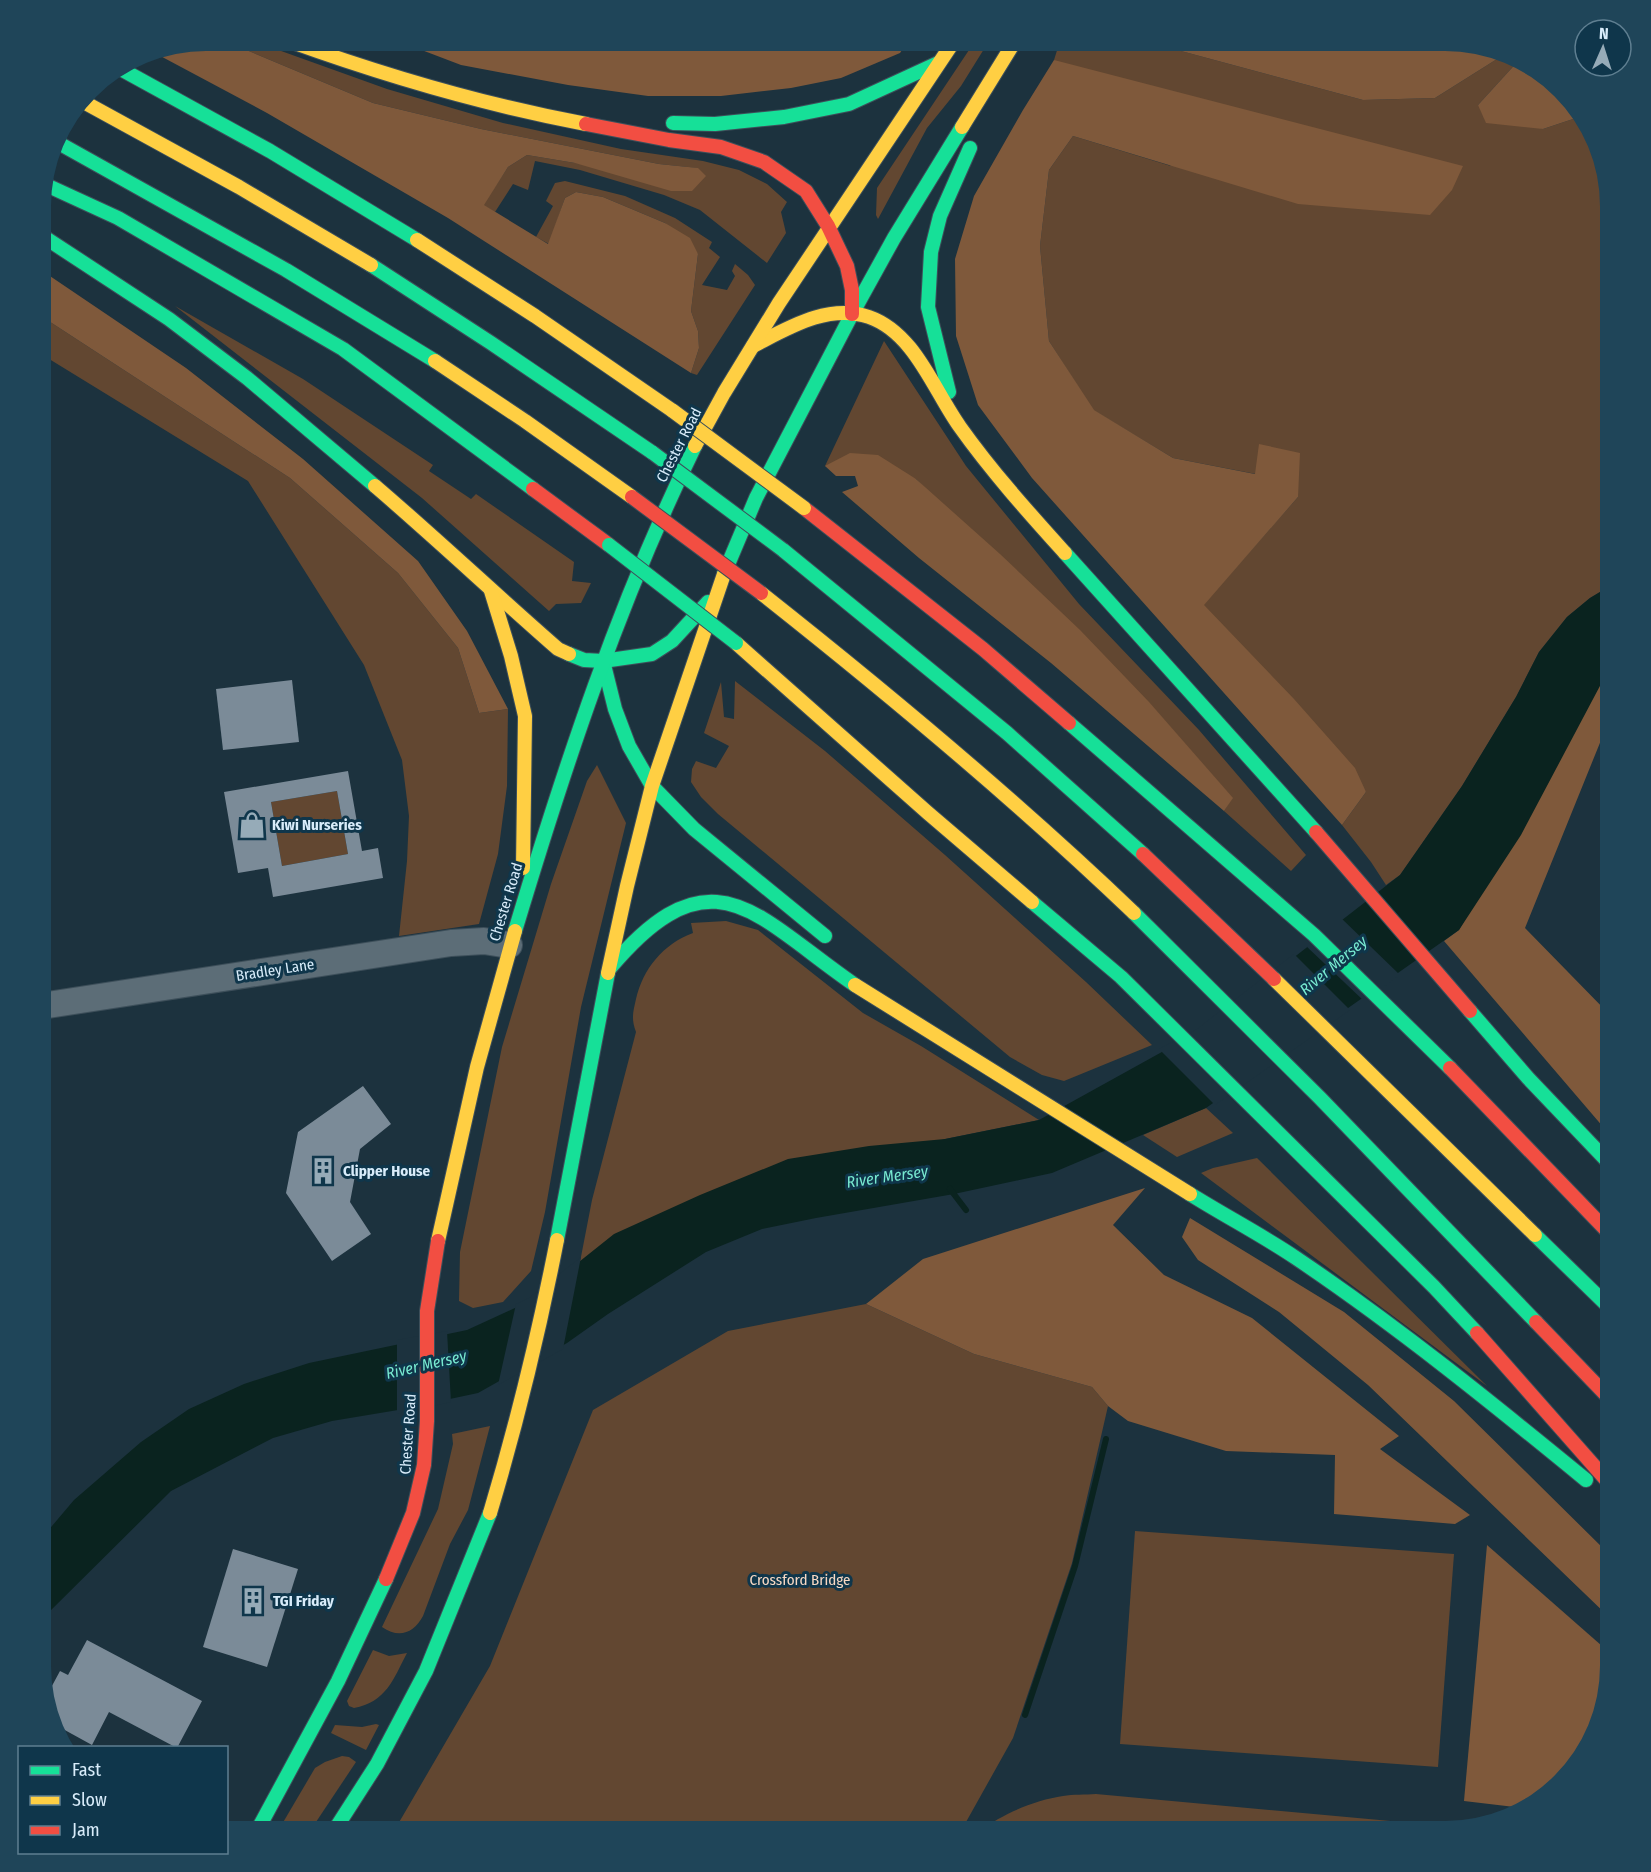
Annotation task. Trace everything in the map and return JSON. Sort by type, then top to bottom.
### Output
[{"type":"highway","points":[[317,51],[440,90],[554,119],[721,147],[764,162],[806,190],[828,226],[847,266],[852,290],[852,314]]},
{"type":"highway","name":"Chester Road","points":[[263,1821],[306,1744],[368,1620],[402,1541],[419,1491],[428,1430],[427,1310],[435,1255],[468,1099],[521,906],[573,744],[603,661],[637,574],[674,490],[723,394],[828,226],[947,51]]},
{"type":"highway","points":[[341,1821],[377,1764],[426,1671],[489,1516],[512,1439],[543,1313],[627,886],[652,786],[717,592],[756,498],[852,314],[894,238],[1009,51]]},
{"type":"highway","points":[[986,116],[1017,51]]},
{"type":"highway","points":[[440,90],[579,115],[657,123],[715,124],[772,118],[849,104],[939,62]]},
{"type":"highway","points":[[128,72],[179,99],[358,203],[514,302],[674,411],[804,508],[983,649],[1263,889],[1314,935],[1441,1059],[1600,1223]]},
{"type":"highway","points":[[89,105],[267,202],[391,278],[520,361],[653,453],[783,550],[1007,733],[1112,825],[1214,920],[1600,1297]]},
{"type":"highway","points":[[960,427],[944,374],[928,307],[931,252],[940,216],[975,137]]},
{"type":"highway","points":[[64,146],[243,246],[360,315],[509,410],[632,497],[867,676],[1076,858],[1170,947],[1600,1388]]},
{"type":"highway","points":[[52,188],[118,218],[343,349],[609,545],[736,643],[928,813],[1121,977],[1434,1287],[1499,1356],[1600,1471]]},
{"type":"highway","points":[[51,242],[169,319],[247,378],[436,538],[491,591],[558,649],[584,660],[603,661],[652,654],[680,633],[717,592]]},
{"type":"highway","points":[[753,346],[807,319],[828,314],[869,317],[892,330],[912,351],[960,427],[1019,502],[1320,837],[1528,1078],[1600,1153]]},
{"type":"highway","points":[[491,591],[524,706],[526,779],[521,906]]},
{"type":"highway","points":[[603,661],[615,709],[629,746],[652,786],[694,829],[837,945]]},
{"type":"highway","points":[[609,969],[633,940],[657,920],[679,908],[688,905],[730,903],[752,910],[774,924],[841,976],[1220,1214],[1307,1265],[1412,1340],[1600,1491]]},
{"type":"highway","points":[[899,996],[970,1055]]},
{"type":"highway","points":[[1528,1078],[1592,1165]]},
{"type":"street","name":"Bradley Lane","points":[[51,1004],[451,943],[484,941],[510,945]]},
{"type":"green space","points":[[249,51],[281,51],[387,89],[503,123],[621,149],[703,161],[739,170],[767,184],[787,202],[781,212],[786,233],[767,263],[700,210],[664,195],[580,170],[535,161],[528,190],[513,184],[495,212],[483,205],[508,167],[527,155],[575,163],[697,168],[659,164],[481,129],[373,103]]},
{"type":"green space","points":[[968,51],[983,51],[961,86],[927,128],[878,219],[876,215],[877,188]]},
{"type":"green space","points":[[1057,51],[1181,51],[1363,100],[1435,98],[1496,60],[1513,67],[1478,105],[1543,129],[1573,119],[1592,156],[1600,196],[1600,592],[1567,617],[1539,652],[1516,697],[1462,786],[1400,875],[1386,885],[1342,825],[1366,792],[1203,605],[1298,497],[1256,474],[1173,458],[1093,410],[1049,341],[1040,246],[1049,170],[1073,136],[1171,166],[1054,60]]},
{"type":"green space","points":[[565,181],[625,196],[675,218],[712,242],[709,248],[720,257],[702,285],[727,290],[735,276],[732,271],[735,264],[748,275],[755,285],[697,375],[691,373],[699,348],[698,331],[691,311],[698,254],[665,223],[603,197],[576,192],[565,198],[549,244],[536,237],[553,206],[546,201],[555,183]]},
{"type":"green space","points":[[175,306],[303,379],[433,465],[429,471],[471,499],[476,494],[574,562],[572,581],[591,583],[581,603],[556,604],[549,611],[422,498]]},
{"type":"green space","points":[[51,323],[290,478],[398,573],[458,648],[479,713],[508,709],[507,786],[498,854],[479,924],[399,936],[409,816],[402,760],[364,665],[248,481],[51,360]]},
{"type":"green space","points":[[884,341],[966,466],[1079,604],[1199,730],[1306,855],[1291,871],[1224,811],[1232,798],[916,479],[825,466]]},
{"type":"green space","points":[[735,681],[825,751],[945,855],[1152,1045],[1064,1081],[1042,1075],[1010,1057],[718,814],[701,797],[691,782],[692,769],[696,761],[716,768],[729,746],[704,733],[721,682],[724,717],[734,719]]},
{"type":"green space","points":[[597,765],[626,823],[581,1007],[545,1212],[531,1271],[503,1302],[473,1308],[459,1301],[460,1252],[502,1047],[551,884],[587,781]]},
{"type":"green space","points":[[337,791],[348,854],[282,866],[271,802]]},
{"type":"green space","points":[[726,921],[758,930],[863,1013],[921,1046],[1039,1120],[945,1139],[580,1262],[592,1200],[636,1032],[633,1012],[639,988],[656,959],[672,944],[693,933],[691,923]]},
{"type":"green space","points":[[1206,1108],[1233,1133],[1177,1157],[1143,1135]]},
{"type":"green space","points":[[1257,1158],[1487,1386],[1201,1173]]},
{"type":"green space","name":"Crossford Bridge","points":[[866,1304],[974,1354],[1092,1387],[1108,1406],[1072,1563],[1013,1738],[967,1821],[400,1821],[490,1666],[593,1410],[728,1331]]},
{"type":"green space","points":[[490,1426],[468,1510],[450,1544],[423,1616],[411,1630],[400,1633],[388,1631],[382,1627],[438,1509],[453,1444],[452,1434]]},
{"type":"green space","points":[[1135,1531],[1454,1554],[1438,1767],[1120,1744]]},
{"type":"green space","points":[[373,1650],[389,1656],[407,1653],[393,1681],[381,1695],[374,1701],[354,1708],[349,1706],[347,1701]]},
{"type":"green space","points":[[335,1725],[362,1727],[379,1725],[366,1750],[331,1733]]},
{"type":"green space","points":[[342,1756],[349,1757],[356,1762],[317,1821],[284,1821],[315,1768]]},
{"type":"green space","points":[[1096,1794],[1391,1821],[996,1821],[1030,1804],[1067,1795]]},
{"type":"shaded area","points":[[196,51],[249,51],[373,103],[481,129],[659,164],[698,168],[706,176],[692,191],[671,191],[575,163],[527,155],[508,167],[484,205],[548,244],[565,198],[576,192],[603,197],[665,223],[690,238],[698,254],[691,311],[698,331],[699,348],[691,373],[448,218],[267,113],[163,57]]},
{"type":"shaded area","points":[[424,51],[901,51],[841,78],[791,88],[721,96],[648,96],[568,85],[461,65]]},
{"type":"shaded area","points":[[1181,51],[1455,51],[1496,60],[1435,98],[1363,100]]},
{"type":"shaded area","points":[[1054,60],[1463,166],[1452,190],[1430,215],[1298,204],[1073,136],[1049,170],[1040,246],[1049,341],[1094,410],[1173,458],[1255,474],[1259,444],[1300,453],[1298,497],[1204,605],[1294,699],[1355,768],[1366,792],[1342,825],[1032,478],[978,405],[956,336],[955,259],[974,196]]},
{"type":"shaded area","points":[[1513,67],[1547,89],[1573,119],[1543,129],[1486,123],[1478,105]]},
{"type":"shaded area","points":[[51,277],[186,368],[303,459],[418,561],[467,631],[508,709],[479,713],[458,648],[398,573],[290,478],[51,323]]},
{"type":"shaded area","points":[[850,453],[878,455],[916,479],[1080,630],[1149,702],[1233,798],[1224,811],[1051,663],[919,558],[842,492],[858,486],[855,476],[836,476],[825,466]]},
{"type":"shaded area","points":[[1600,684],[1600,743],[1525,928],[1600,1005],[1600,1123],[1444,941],[1459,930]]},
{"type":"shaded area","points":[[1145,1188],[1113,1225],[1164,1275],[1252,1318],[1399,1436],[1380,1449],[1470,1515],[1455,1524],[1334,1514],[1335,1455],[1226,1451],[1128,1421],[1108,1406],[1092,1387],[974,1354],[866,1304],[923,1259]]},
{"type":"shaded area","points":[[1190,1218],[1344,1312],[1454,1401],[1600,1545],[1600,1608],[1368,1385],[1279,1312],[1198,1260],[1182,1237]]},
{"type":"shaded area","points":[[1487,1545],[1600,1644],[1600,1676],[1592,1716],[1584,1735],[1562,1768],[1547,1783],[1510,1807],[1464,1801]]},
{"type":"water","name":"River Mersey","points":[[1600,592],[1600,686],[1521,835],[1459,930],[1206,1108],[1052,1173],[954,1194],[762,1229],[706,1252],[608,1314],[567,1343],[478,1393],[332,1421],[273,1438],[171,1491],[51,1610],[51,1527],[74,1500],[141,1442],[189,1409],[244,1384],[309,1363],[467,1330],[530,1301],[614,1234],[788,1159],[869,1146],[945,1139],[1039,1120],[1198,1032],[1400,875],[1462,786],[1516,697],[1539,652],[1567,617]]},
{"type":"pier","points":[[1340,917],[1400,975],[1364,1001],[1305,945]]},
{"type":"pier","points":[[1294,954],[1350,1010],[1215,1105],[1159,1049],[1197,1029]]},
{"type":"pier","points":[[581,1257],[563,1349],[498,1385],[516,1304],[529,1298]]},
{"type":"pier","points":[[447,1331],[451,1402],[397,1414],[397,1340]]},
{"type":"building","points":[[292,680],[299,742],[223,750],[216,689]]},
{"type":"building","name":"Kiwi Nurseries","points":[[348,771],[362,851],[378,848],[383,878],[273,897],[268,868],[238,873],[224,792]],"holes":[[[337,791],[348,854],[282,866],[271,802]]]},
{"type":"building","name":"Clipper House","points":[[363,1086],[391,1124],[360,1149],[350,1202],[371,1234],[332,1261],[286,1193],[298,1132]]},
{"type":"building","name":"TGI Friday","points":[[233,1549],[298,1569],[267,1667],[203,1647]]},
{"type":"building","points":[[87,1640],[202,1701],[178,1746],[173,1746],[109,1712],[92,1745],[66,1730],[59,1716],[52,1685],[60,1671],[68,1675]]},
{"type":"waterway","points":[[950,1189],[966,1210]]},
{"type":"waterway","points":[[1025,1715],[1075,1566],[1106,1439]]},
{"type":"traffic: fast","points":[[673,123],[715,124],[784,117],[849,104],[938,63]]},
{"type":"traffic: fast","points":[[127,73],[270,151],[417,240]]},
{"type":"traffic: fast","points":[[724,574],[756,498],[852,314],[894,238],[962,127]]},
{"type":"traffic: fast","points":[[64,146],[286,270],[435,361]]},
{"type":"traffic: fast","points":[[949,392],[928,307],[931,252],[940,216],[970,148]]},
{"type":"traffic: fast","points":[[52,188],[118,218],[343,349],[533,489]]},
{"type":"traffic: fast","points":[[51,242],[169,319],[247,378],[375,486]]},
{"type":"traffic: fast","points":[[371,265],[653,453]]},
{"type":"traffic: fast","points":[[515,931],[595,684],[642,564],[695,446]]},
{"type":"traffic: fast","points":[[653,453],[783,550]]},
{"type":"traffic: fast","points":[[609,545],[736,643]]},
{"type":"traffic: fast","points":[[783,550],[1007,733],[1143,854]]},
{"type":"traffic: fast","points":[[1065,553],[1316,832]]},
{"type":"traffic: fast","points":[[569,654],[584,660],[603,661],[652,654],[672,641],[708,602]]},
{"type":"traffic: fast","points":[[603,661],[615,709],[629,746],[652,786],[694,829],[825,936]]},
{"type":"traffic: fast","points":[[1069,723],[1314,935],[1450,1068]]},
{"type":"traffic: fast","points":[[610,968],[646,931],[678,910],[707,902],[734,905],[761,918],[855,985]]},
{"type":"traffic: fast","points":[[1032,902],[1121,977],[1434,1287],[1477,1333]]},
{"type":"traffic: fast","points":[[1134,913],[1320,1098],[1536,1322]]},
{"type":"traffic: fast","points":[[557,1240],[608,973]]},
{"type":"traffic: fast","points":[[1470,1011],[1528,1078],[1600,1154]]},
{"type":"traffic: fast","points":[[1190,1194],[1283,1250],[1334,1284],[1480,1394],[1586,1480]]},
{"type":"traffic: fast","points":[[1535,1235],[1600,1298]]},
{"type":"traffic: fast","points":[[340,1821],[377,1764],[426,1671],[490,1513]]},
{"type":"traffic: fast","points":[[262,1821],[338,1681],[386,1579]]},
{"type":"traffic: slow","points":[[318,51],[436,89],[586,124]]},
{"type":"traffic: slow","points":[[695,446],[724,393],[779,303],[947,51]]},
{"type":"traffic: slow","points":[[962,127],[1009,51]]},
{"type":"traffic: slow","points":[[89,105],[239,187],[371,265]]},
{"type":"traffic: slow","points":[[417,240],[535,316],[673,411]]},
{"type":"traffic: slow","points":[[753,346],[794,325],[824,315],[854,313],[885,325],[911,349],[960,427],[1024,507],[1065,553]]},
{"type":"traffic: slow","points":[[435,361],[632,497]]},
{"type":"traffic: slow","points":[[673,411],[804,508]]},
{"type":"traffic: slow","points":[[375,486],[558,649],[569,654]]},
{"type":"traffic: slow","points":[[608,973],[652,786],[724,574]]},
{"type":"traffic: slow","points":[[491,591],[511,656],[525,716],[523,868]]},
{"type":"traffic: slow","points":[[761,593],[952,749],[1134,913]]},
{"type":"traffic: slow","points":[[736,643],[1032,902]]},
{"type":"traffic: slow","points":[[438,1241],[477,1067],[515,931]]},
{"type":"traffic: slow","points":[[1274,979],[1535,1235]]},
{"type":"traffic: slow","points":[[855,985],[1190,1194]]},
{"type":"traffic: slow","points":[[490,1513],[527,1377],[557,1240]]},
{"type":"traffic: jam","points":[[586,124],[669,140],[721,147],[764,162],[806,191],[828,226],[847,266],[852,290],[852,314]]},
{"type":"traffic: jam","points":[[533,489],[609,545]]},
{"type":"traffic: jam","points":[[632,497],[761,593]]},
{"type":"traffic: jam","points":[[804,508],[983,649],[1069,723]]},
{"type":"traffic: jam","points":[[1316,832],[1470,1011]]},
{"type":"traffic: jam","points":[[1143,854],[1274,979]]},
{"type":"traffic: jam","points":[[1450,1068],[1600,1224]]},
{"type":"traffic: jam","points":[[386,1579],[413,1513],[424,1465],[427,1421],[427,1311],[438,1241]]},
{"type":"traffic: jam","points":[[1536,1322],[1600,1389]]},
{"type":"traffic: jam","points":[[1477,1333],[1600,1473]]},
{"type":"place","name":"Kiwi Nurseries","points":[[252,825]]},
{"type":"place","name":"Clipper House","points":[[323,1171]]},
{"type":"place","name":"TGI Friday","points":[[253,1601]]}]
